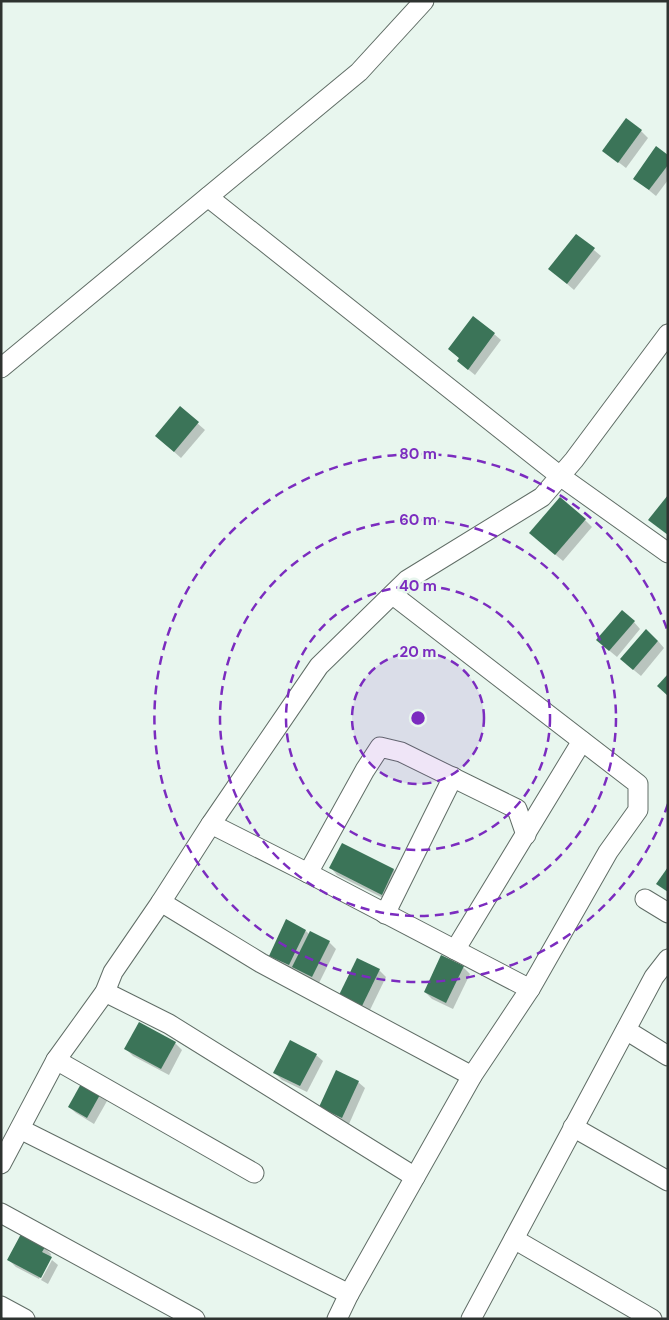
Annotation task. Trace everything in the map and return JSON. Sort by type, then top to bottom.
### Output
[{"type":"street","points":[[1,368],[359,72],[424,1]]},
{"type":"street","points":[[208,197],[560,476],[668,553]]},
{"type":"street","points":[[1,1164],[56,1060],[105,992],[113,972],[319,666],[407,580],[542,497],[574,460],[668,334]]},
{"type":"street","points":[[336,1319],[472,1076],[530,989],[608,852],[638,810],[638,784],[393,595]]},
{"type":"street","points":[[455,950],[582,741]]},
{"type":"street","points":[[308,873],[365,770],[380,747],[401,752],[517,809],[526,835]]},
{"type":"street","points":[[385,914],[452,777]]},
{"type":"street","points":[[211,824],[530,989]]},
{"type":"street","points":[[645,899],[668,914]]},
{"type":"street","points":[[161,902],[261,963],[472,1076]]},
{"type":"street","points":[[471,1319],[654,977],[668,959]]},
{"type":"street","points":[[105,992],[169,1024],[415,1177]]},
{"type":"street","points":[[626,1030],[668,1056]]},
{"type":"street","points":[[56,1060],[254,1173]]},
{"type":"street","points":[[573,1127],[668,1181]]},
{"type":"street","points":[[20,1129],[349,1294]]},
{"type":"street","points":[[1,1213],[195,1319]]},
{"type":"street","points":[[514,1239],[652,1319]]},
{"type":"street","points":[[1,1306],[25,1319]]},
{"type":"building","points":[[626,118],[642,130],[618,163],[602,151]]},
{"type":"building","points":[[656,146],[668,155],[668,165],[649,190],[633,179]]},
{"type":"building","points":[[576,234],[595,248],[567,284],[548,269]]},
{"type":"building","points":[[473,316],[495,333],[468,370],[457,361],[459,358],[448,349]]},
{"type":"building","points":[[180,406],[199,422],[174,452],[155,436]]},
{"type":"building","points":[[668,495],[668,535],[648,520]]},
{"type":"building","points":[[560,497],[586,519],[555,555],[529,533]]},
{"type":"building","points":[[622,610],[635,621],[609,651],[596,640]]},
{"type":"building","points":[[646,629],[658,641],[633,670],[620,659]]},
{"type":"building","points":[[668,674],[668,696],[657,686]]},
{"type":"building","points":[[342,843],[394,869],[382,895],[329,868]]},
{"type":"building","points":[[668,867],[668,892],[656,884]]},
{"type":"building","points":[[286,919],[306,930],[289,965],[269,956]]},
{"type":"building","points":[[310,931],[330,941],[312,977],[292,967]]},
{"type":"building","points":[[441,955],[464,966],[446,1003],[424,992]]},
{"type":"building","points":[[357,958],[380,969],[362,1006],[339,995]]},
{"type":"building","points":[[139,1022],[176,1042],[161,1069],[124,1049]]},
{"type":"building","points":[[290,1040],[317,1054],[300,1086],[273,1073]]},
{"type":"building","points":[[336,1070],[359,1081],[342,1118],[319,1107]]},
{"type":"building","points":[[82,1082],[101,1093],[87,1118],[68,1107]]},
{"type":"building","points":[[21,1234],[45,1247],[42,1252],[52,1257],[41,1278],[7,1260]]}]
